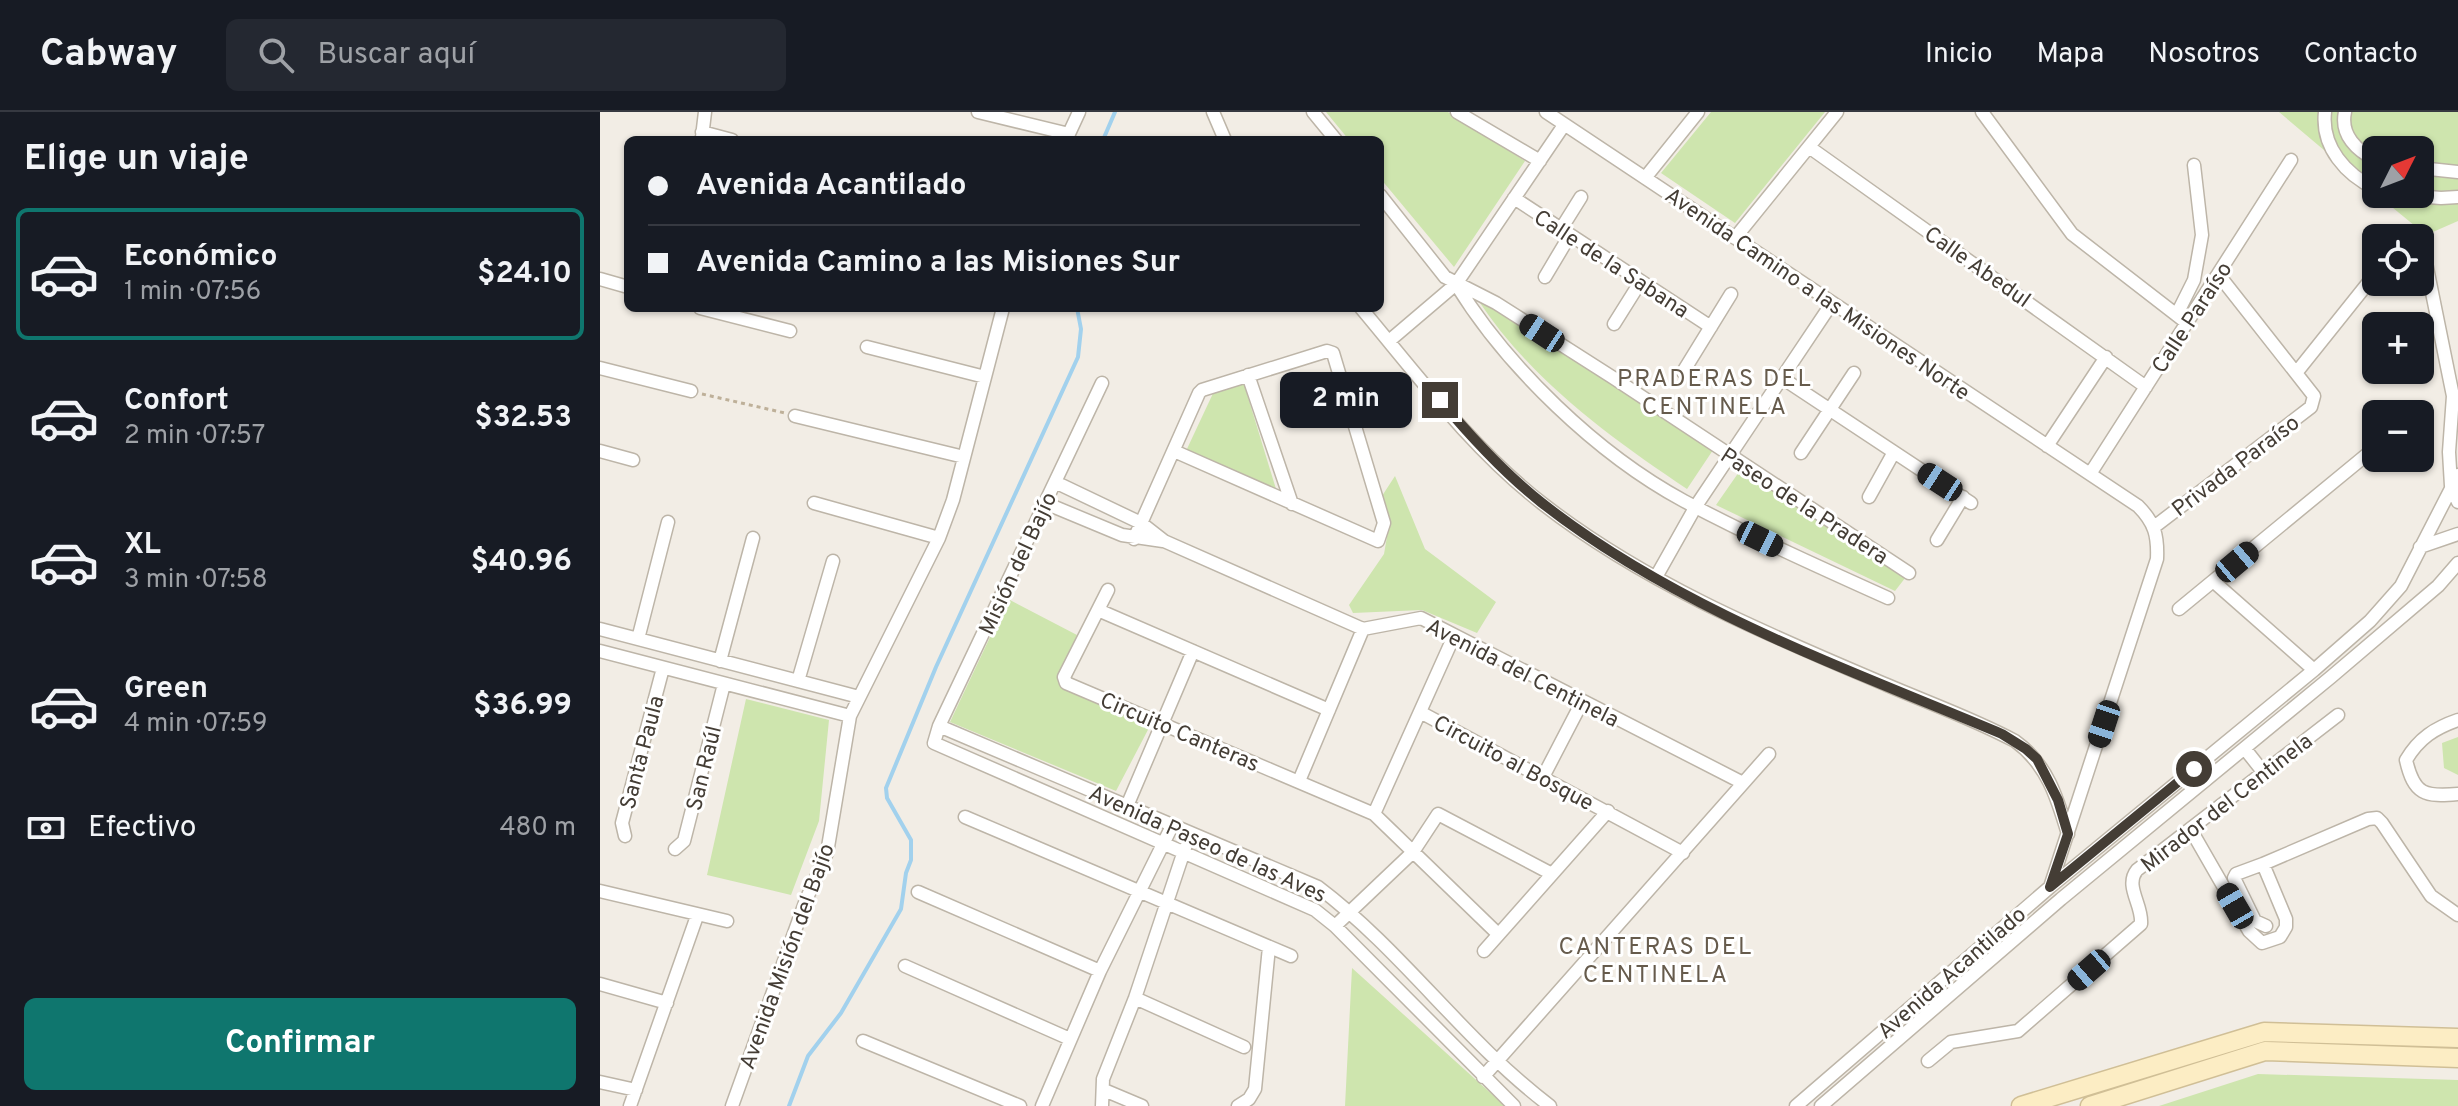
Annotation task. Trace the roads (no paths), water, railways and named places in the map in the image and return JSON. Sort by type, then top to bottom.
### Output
[{"type":"main road","points":[[2021,1106],[2264,1032],[2458,1038]]},
{"type":"main road","points":[[2090,1106],[2265,1051],[2458,1058]]},
{"type":"street","points":[[702,136],[705,112]]},
{"type":"street","points":[[978,112],[1064,136]]},
{"type":"street","points":[[1068,136],[1079,112]]},
{"type":"street","points":[[1213,112],[1223,136]]},
{"type":"street","points":[[1313,112],[1333,136]]},
{"type":"street","points":[[1457,112],[1540,161]]},
{"type":"street","points":[[1645,178],[1698,112]]},
{"type":"street","points":[[1735,238],[1837,112]]},
{"type":"street","points":[[1982,112],[2072,234],[2182,318],[2194,280],[2202,235],[2194,165]]},
{"type":"street","points":[[2325,112],[2326,135],[2344,167],[2362,182]]},
{"type":"street","points":[[2345,112],[2346,130],[2351,142],[2362,153]]},
{"type":"street","name":"Avenida Camino a las Misiones Norte","points":[[1548,113],[2138,506],[2154,527]]},
{"type":"street","name":"Calle de la Sabana","points":[[1389,341],[1456,284],[1564,125]]},
{"type":"street","name":"Calle Abedul","points":[[1809,147],[2146,387]]},
{"type":"street","name":"Calle Paraíso","points":[[2090,474],[2146,387],[2182,318],[2218,274],[2291,160]]},
{"type":"street","points":[[2434,169],[2458,172]]},
{"type":"street","points":[[1545,277],[1581,197]]},
{"type":"street","points":[[2434,197],[2458,197]]},
{"type":"street","name":"Calle de la Sabana","points":[[1514,198],[1711,327]]},
{"type":"street","points":[[1384,200],[1445,277],[1456,284],[1477,317],[1554,403],[1643,475],[1696,506],[1888,598]]},
{"type":"street","points":[[2218,274],[2296,373],[2362,290]]},
{"type":"street","points":[[600,279],[624,286]]},
{"type":"street","points":[[1614,324],[1641,281]]},
{"type":"street","name":"Paseo de la Pradera","points":[[1456,284],[1496,303],[1909,573]]},
{"type":"street","points":[[1683,372],[1731,294]]},
{"type":"street","points":[[2433,296],[2453,396],[2449,452],[2458,502]]},
{"type":"street","points":[[1656,577],[1696,506],[1832,303]]},
{"type":"street","points":[[716,312],[790,331]]},
{"type":"street","name":"Avenida Misión del Bajío","points":[[732,1106],[806,900],[827,853],[850,716],[939,538],[1002,312]]},
{"type":"street","points":[[1364,312],[1474,440],[1517,482],[1570,524],[1656,577],[1751,627],[2015,741],[2037,759],[2045,771],[2068,834]]},
{"type":"street","points":[[867,347],[985,377]]},
{"type":"street","points":[[1134,539],[1141,523],[1174,451],[1202,390],[1327,351],[1333,353],[1384,523],[1378,541],[1174,451]]},
{"type":"street","points":[[2047,446],[2106,357]]},
{"type":"street","points":[[600,368],[691,391]]},
{"type":"street","points":[[1801,453],[1854,373]]},
{"type":"street","name":"Privada Paraíso","points":[[2154,527],[2311,407],[2314,396],[2296,373]]},
{"type":"street","points":[[1248,375],[1292,504]]},
{"type":"street","points":[[1782,378],[1967,500],[1937,540]]},
{"type":"street","name":"Misión del Bajío","points":[[934,743],[939,726],[1102,383]]},
{"type":"street","points":[[795,416],[964,457]]},
{"type":"street","points":[[600,451],[633,460]]},
{"type":"street","points":[[1869,497],[1894,452]]},
{"type":"street","points":[[2179,609],[2362,459]]},
{"type":"street","name":"Avenida Acantilado","points":[[1796,1106],[2050,887],[2314,670],[2391,599],[2401,586],[2454,480]]},
{"type":"street","points":[[1055,482],[1141,523],[1164,541],[1363,629],[1299,781],[1374,814],[1498,934]]},
{"type":"street","points":[[814,503],[939,538]]},
{"type":"street","points":[[1045,503],[1134,539],[1164,541]]},
{"type":"street","points":[[638,639],[668,522]]},
{"type":"street","points":[[2061,899],[2050,887],[2157,559],[2158,539],[2154,527]]},
{"type":"street","points":[[2420,547],[2458,534]]},
{"type":"street","points":[[720,661],[752,543]]},
{"type":"street","points":[[798,681],[833,561]]},
{"type":"street","name":"Avenida Acantilado","points":[[1821,1106],[2061,899],[2438,586],[2458,563]]},
{"type":"street","points":[[2213,581],[2314,670]]},
{"type":"street","name":"Circuito Canteras","points":[[1108,590],[1063,680],[1299,781]]},
{"type":"street","points":[[1098,610],[1329,710]]},
{"type":"street","name":"Avenida del Centinela","points":[[1363,629],[1421,618],[1743,783]]},
{"type":"street","points":[[600,629],[859,697]]},
{"type":"street","name":"Circuito al Bosque","points":[[1374,814],[1454,636]]},
{"type":"street","points":[[600,651],[850,716]]},
{"type":"street","points":[[1127,806],[1193,651]]},
{"type":"street","name":"Santa Paula","points":[[625,836],[622,823],[663,668]]},
{"type":"street","name":"San Raúl","points":[[675,849],[684,841],[724,684]]},
{"type":"street","points":[[1543,777],[1582,702]]},
{"type":"street","name":"Circuito al Bosque","points":[[1420,712],[1683,853]]},
{"type":"street","name":"Mirador del Centinela","points":[[1928,1061],[1951,1042],[2018,1031],[2141,924],[2132,876],[2338,715]]},
{"type":"street","points":[[2458,720],[2437,728],[2416,744],[2406,760],[2410,778],[2419,790],[2428,795],[2458,794]]},
{"type":"street","name":"Avenida Paseo de las Aves","points":[[939,726],[1318,887],[1351,912],[1541,1103]]},
{"type":"street","name":"Avenida Paseo de las Aves","points":[[934,743],[1301,902],[1335,926],[1514,1106]]},
{"type":"street","points":[[2245,749],[2263,773]]},
{"type":"street","points":[[1483,1077],[1769,754]]},
{"type":"street","name":"Circuito al Bosque","points":[[1484,951],[1608,811]]},
{"type":"street","points":[[1335,926],[1413,852],[1438,814],[1552,874]]},
{"type":"street","points":[[965,817],[1291,956]]},
{"type":"street","points":[[2266,926],[2255,921],[2234,878],[2236,874],[2377,818],[2431,896],[2458,915]]},
{"type":"street","points":[[1042,1106],[1100,971],[1172,826]]},
{"type":"street","points":[[2191,830],[2249,931],[2262,943],[2280,937],[2286,927],[2286,919],[2263,864]]},
{"type":"street","points":[[1102,1106],[1103,1079],[1135,998],[1191,834]]},
{"type":"street","points":[[600,891],[727,921]]},
{"type":"street","points":[[918,892],[1100,971]]},
{"type":"street","points":[[630,1106],[697,916]]},
{"type":"street","points":[[1238,1106],[1249,1099],[1255,1089],[1269,947]]},
{"type":"street","points":[[905,966],[1070,1039]]},
{"type":"street","points":[[600,984],[667,1003]]},
{"type":"street","points":[[1135,998],[1244,1047]]},
{"type":"street","points":[[1422,1015],[1437,1000]]},
{"type":"street","points":[[863,1041],[1020,1106]]},
{"type":"street","points":[[600,1082],[636,1090]]},
{"type":"street","points":[[1104,1090],[1142,1106]]},
{"type":"waterway","points":[[1105,136],[1115,112]]},
{"type":"waterway","points":[[789,1106],[808,1056],[841,1013],[901,909],[911,860],[911,840],[887,798],[886,788],[936,667],[1078,357],[1081,329],[1078,312]]},
{"type":"district","name":"PRADERAS DEL CENTINELA","points":[[1715,392]]},
{"type":"district","name":"CANTERAS DEL CENTINELA","points":[[1656,960]]}]
